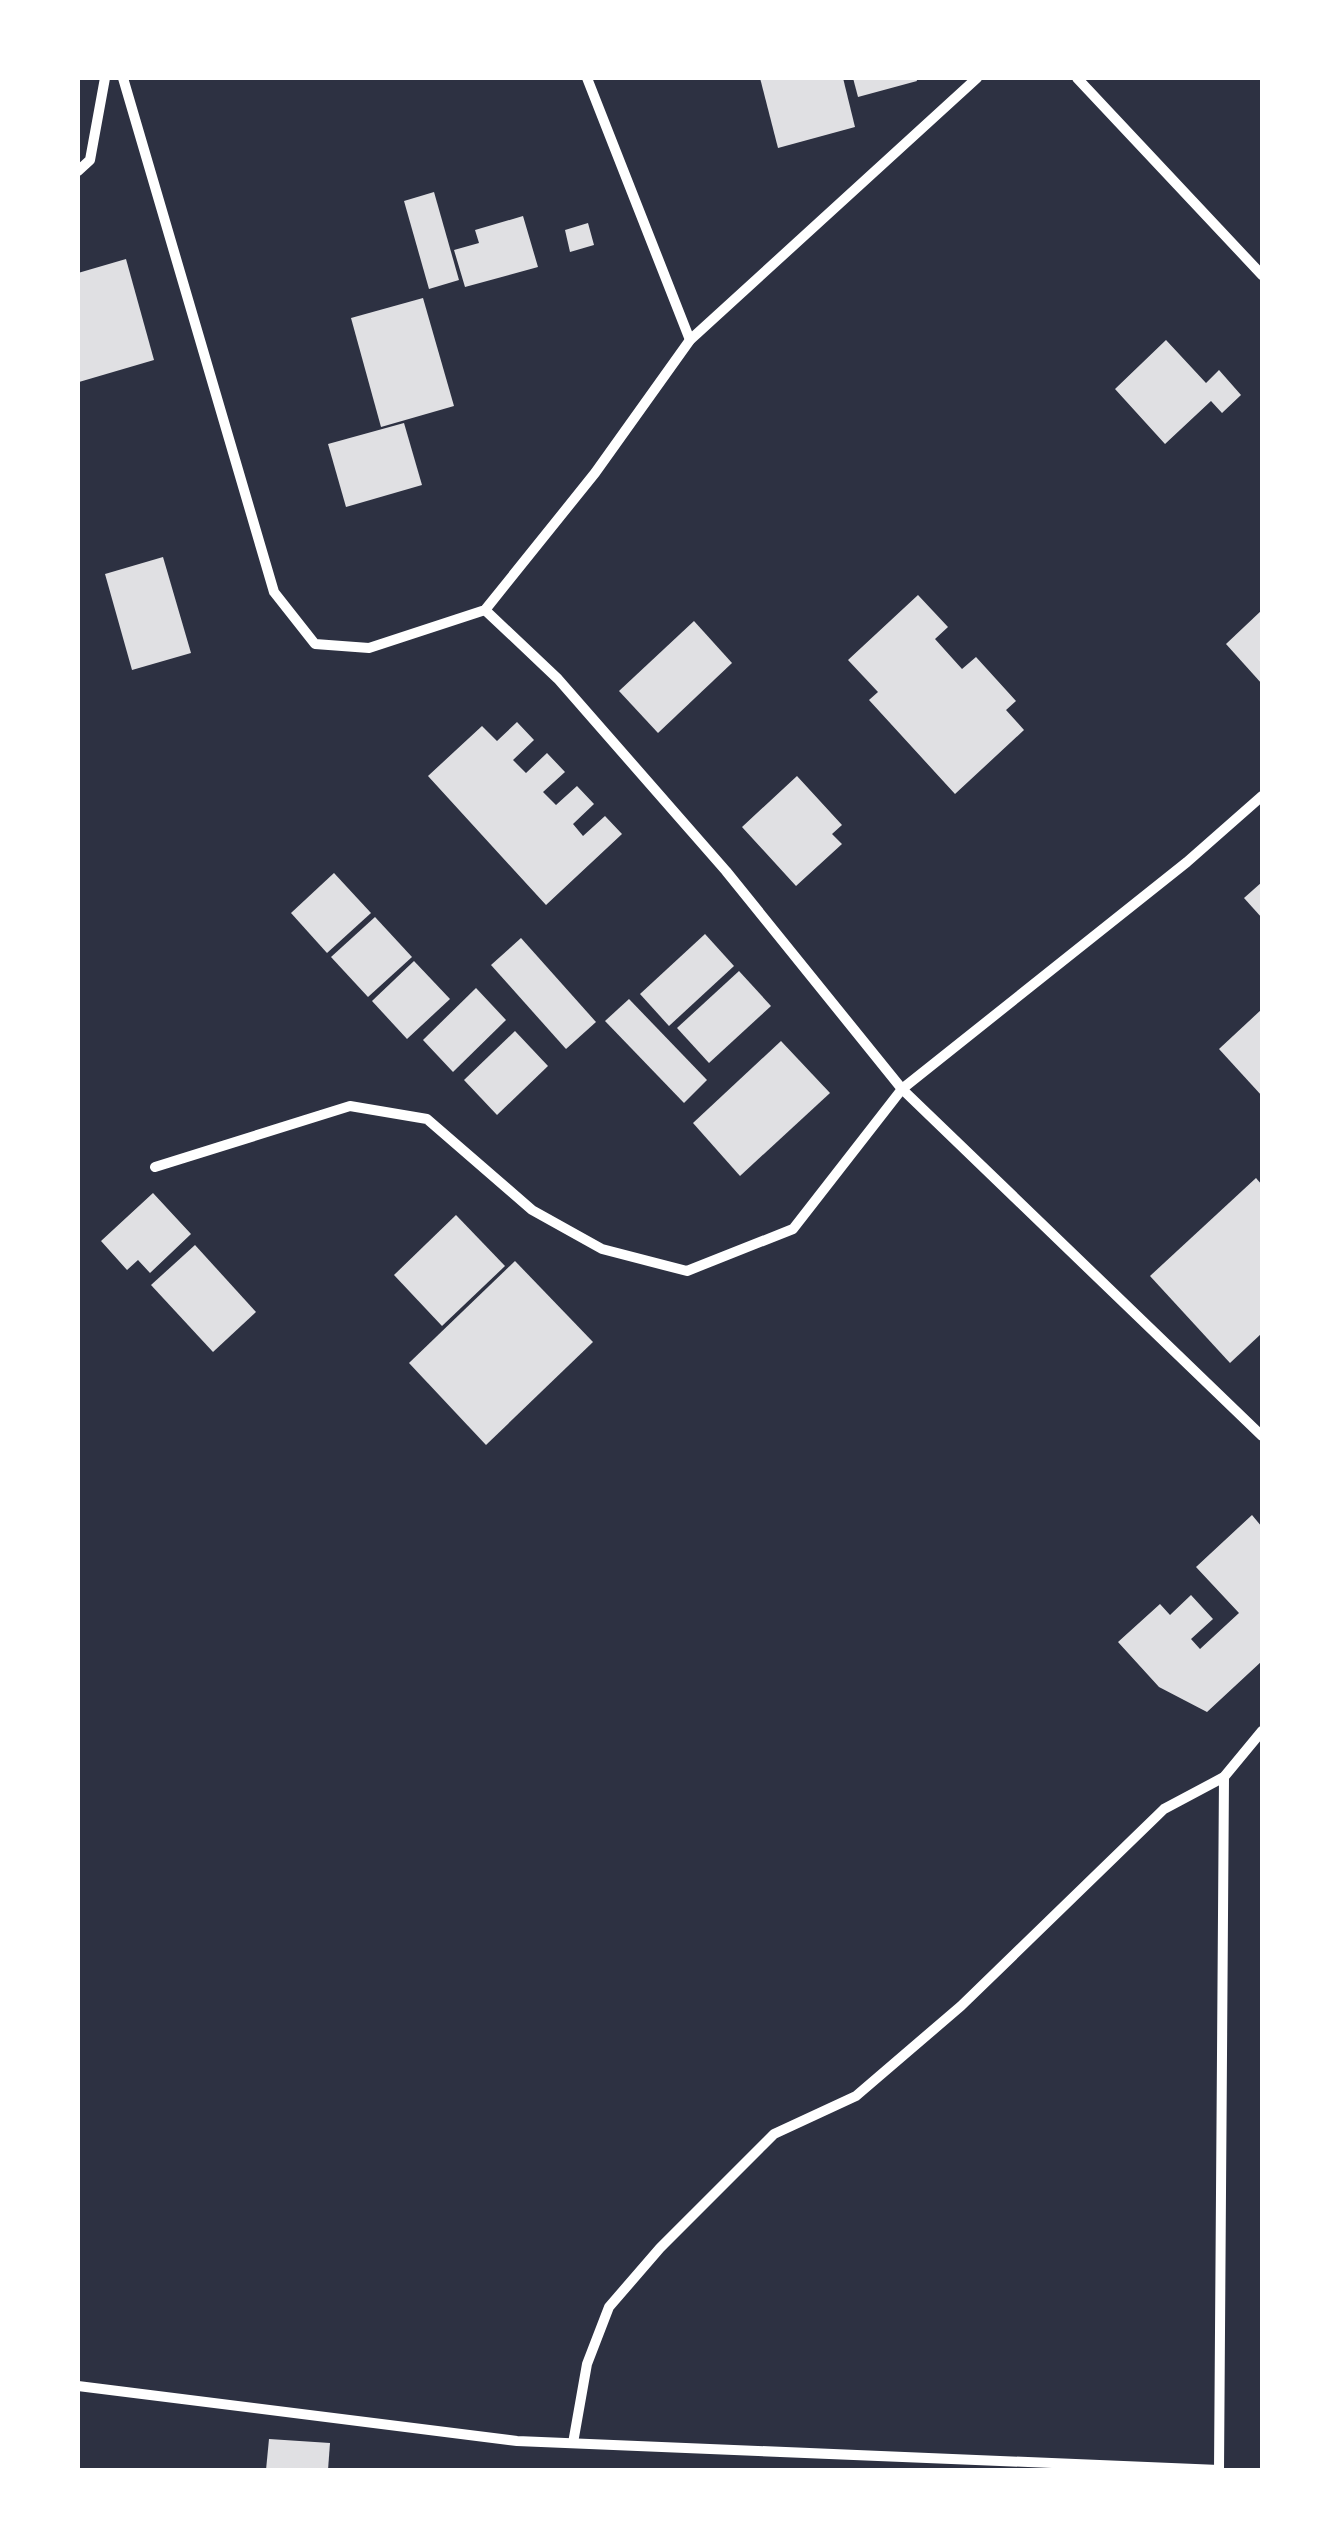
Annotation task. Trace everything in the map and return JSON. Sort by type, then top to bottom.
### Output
[{"type":"street","points":[[78,171],[90,160],[106,78]]},
{"type":"street","points":[[123,78],[274,592],[315,644],[369,648],[485,610],[596,473],[690,340],[976,78]]},
{"type":"street","points":[[587,78],[690,340]]},
{"type":"street","points":[[1077,78],[1262,275]]},
{"type":"street","points":[[485,610],[558,679],[687,826],[902,1090],[1262,1436]]},
{"type":"street","points":[[156,1168],[350,1106],[428,1119],[532,1210],[602,1249],[688,1271],[794,1229],[902,1090],[1188,862],[1262,796]]},
{"type":"street","points":[[573,2443],[587,2364],[609,2306],[660,2248],[774,2134],[856,2096],[960,2006],[1164,1809],[1224,1777],[1262,1731]]},
{"type":"street","points":[[78,2386],[517,2441],[1219,2470],[1224,1777]]},
{"type":"building","points":[[760,78],[843,78],[855,127],[778,148]]},
{"type":"building","points":[[853,78],[916,78],[917,81],[858,97]]},
{"type":"building","points":[[434,192],[459,280],[429,289],[404,201]]},
{"type":"building","points":[[523,216],[538,267],[465,287],[454,250],[479,243],[475,230]]},
{"type":"building","points":[[588,223],[594,245],[570,252],[565,230]]},
{"type":"building","points":[[126,259],[154,360],[79,382],[78,273]]},
{"type":"building","points":[[423,298],[454,406],[381,427],[351,318]]},
{"type":"building","points":[[1166,340],[1206,383],[1219,370],[1241,395],[1222,413],[1211,401],[1165,444],[1115,389]]},
{"type":"building","points":[[404,423],[422,485],[346,507],[328,444]]},
{"type":"building","points":[[163,557],[191,653],[132,670],[105,574]]},
{"type":"building","points":[[918,595],[948,627],[935,639],[962,669],[976,657],[1016,701],[1006,710],[1024,730],[955,794],[869,700],[878,692],[848,660]]},
{"type":"building","points":[[1262,610],[1262,684],[1226,644]]},
{"type":"building","points":[[694,621],[732,663],[658,733],[619,691]]},
{"type":"building","points":[[517,722],[534,740],[513,760],[526,773],[547,753],[565,772],[543,792],[556,805],[577,786],[594,804],[573,824],[583,836],[605,816],[622,834],[546,905],[428,776],[482,726],[497,741]]},
{"type":"building","points":[[797,776],[842,825],[832,834],[842,844],[796,886],[742,827]]},
{"type":"building","points":[[334,873],[371,913],[327,953],[291,913]]},
{"type":"building","points":[[1262,882],[1262,918],[1244,898]]},
{"type":"building","points":[[375,917],[412,957],[368,997],[331,957]]},
{"type":"building","points":[[705,934],[734,966],[669,1026],[640,994]]},
{"type":"building","points":[[521,938],[596,1022],[566,1049],[491,965]]},
{"type":"building","points":[[414,961],[450,999],[407,1039],[372,1001]]},
{"type":"building","points":[[739,971],[771,1006],[709,1063],[677,1028]]},
{"type":"building","points":[[476,988],[506,1020],[453,1072],[423,1040]]},
{"type":"building","points":[[629,999],[707,1080],[684,1103],[605,1021]]},
{"type":"building","points":[[1262,1009],[1262,1096],[1219,1049]]},
{"type":"building","points":[[515,1031],[548,1066],[497,1115],[464,1080]]},
{"type":"building","points":[[781,1041],[830,1093],[740,1176],[693,1123]]},
{"type":"building","points":[[1256,1178],[1262,1185],[1262,1333],[1230,1363],[1150,1276]]},
{"type":"building","points":[[153,1193],[191,1234],[150,1273],[138,1260],[127,1270],[101,1241]]},
{"type":"building","points":[[456,1215],[505,1266],[442,1326],[394,1275]]},
{"type":"building","points":[[195,1245],[256,1312],[213,1352],[151,1285]]},
{"type":"building","points":[[515,1261],[593,1342],[486,1445],[409,1363]]},
{"type":"building","points":[[1252,1515],[1262,1527],[1262,1661],[1207,1712],[1159,1687],[1118,1642],[1160,1604],[1170,1615],[1191,1595],[1213,1619],[1191,1639],[1200,1649],[1239,1613],[1196,1567]]},
{"type":"building","points":[[269,2439],[330,2443],[328,2470],[266,2470]]}]
